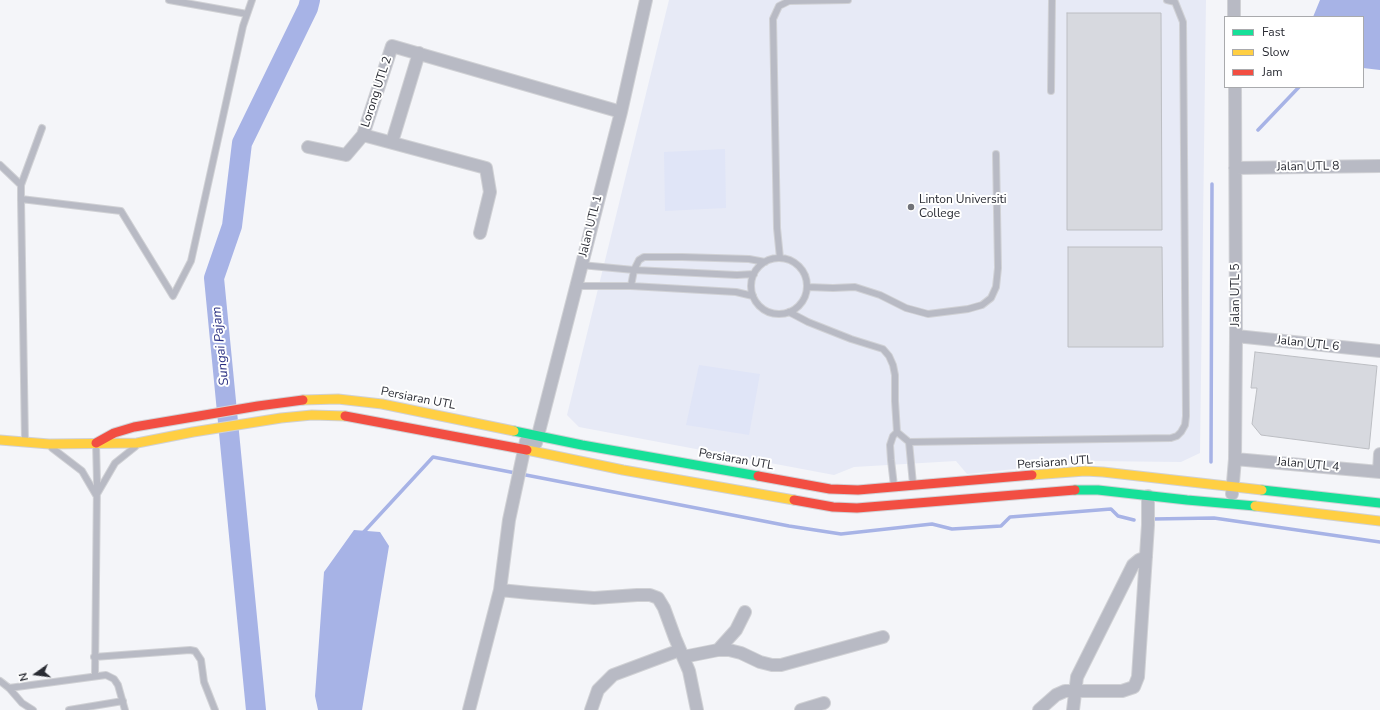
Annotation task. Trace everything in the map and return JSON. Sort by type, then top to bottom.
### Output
[{"type":"street","name":"Jalan UTL 1","points":[[469,710],[500,590],[509,520],[516,486],[522,462],[529,450],[576,286],[621,112],[646,0]]},
{"type":"street","points":[[1234,0],[1234,16]]},
{"type":"street","name":"Lorong UTL 2","points":[[480,233],[490,192],[486,168],[363,135],[392,46],[621,112]]},
{"type":"street","points":[[392,142],[419,53]]},
{"type":"street","name":"Jalan UTL 5","points":[[1231,503],[1235,459],[1235,88]]},
{"type":"street","points":[[308,147],[346,154],[363,135]]},
{"type":"street","name":"Jalan UTL 8","points":[[1235,168],[1380,166]]},
{"type":"street","name":"Jalan UTL 6","points":[[1236,336],[1380,351]]},
{"type":"street","name":"Persiaran UTL","points":[[96,443],[114,433],[127,429],[192,417],[309,399],[338,399],[389,406],[533,435],[830,488],[858,490],[1085,471],[1126,474],[1380,503]]},
{"type":"street","name":"Persiaran UTL","points":[[25,443],[137,443],[259,421],[312,415],[346,416],[529,450]]},
{"type":"street","points":[[0,440],[25,443]]},
{"type":"street","points":[[529,450],[623,470],[845,508],[1078,490],[1121,492],[1187,500],[1231,503],[1380,521]]},
{"type":"street","points":[[1379,472],[1380,454]]},
{"type":"street","name":"Jalan UTL 4","points":[[1235,459],[1379,472]]},
{"type":"street","points":[[1039,710],[1056,695],[1065,691],[1122,691],[1134,687],[1138,677],[1146,557],[1148,496]]},
{"type":"street","points":[[1073,710],[1077,677],[1133,565],[1146,557]]},
{"type":"street","points":[[500,590],[530,594],[594,598],[650,595],[658,598],[664,608],[689,671],[697,710]]},
{"type":"street","points":[[718,650],[736,630],[746,612]]},
{"type":"street","points":[[591,710],[598,690],[613,675],[682,654],[729,650],[741,653],[760,662],[772,665],[781,665],[882,637]]},
{"type":"street","points":[[801,710],[824,703]]},
{"type":"lane","points":[[170,0],[247,14]]},
{"type":"lane","points":[[20,199],[121,211],[173,296],[191,261],[244,26],[252,0]]},
{"type":"lane","points":[[780,258],[777,228],[773,19],[779,6],[789,1],[848,0]]},
{"type":"lane","points":[[1051,91],[1052,0]]},
{"type":"lane","points":[[789,312],[808,322],[851,339],[883,349],[890,356],[895,376],[897,432],[909,442],[1172,438],[1177,436],[1185,425],[1186,416],[1183,22],[1175,2],[1168,0]]},
{"type":"lane","points":[[25,443],[20,199],[21,185],[42,128]]},
{"type":"lane","points":[[807,287],[855,287],[880,295],[906,308],[928,314],[968,309],[982,305],[990,298],[996,288],[998,268],[996,154]]},
{"type":"lane","points":[[0,165],[21,185]]},
{"type":"lane","points":[[631,286],[634,270],[639,260],[649,256],[749,259],[765,262]]},
{"type":"lane","points":[[780,258],[797,264],[802,270],[806,278],[806,295],[796,308],[789,312],[780,314],[772,313],[764,309],[753,296],[752,281],[754,274],[765,262],[780,258]]},
{"type":"lane","points":[[581,265],[634,270],[737,275],[754,274]]},
{"type":"lane","points":[[576,286],[631,286],[736,292],[753,296]]},
{"type":"lane","points":[[894,487],[890,460],[890,445],[893,436],[897,432]]},
{"type":"lane","points":[[909,442],[913,486]]},
{"type":"lane","points":[[95,676],[96,443]]},
{"type":"lane","points":[[96,495],[115,463],[135,448],[137,443]]},
{"type":"lane","points":[[49,444],[58,454],[73,463],[82,471],[96,495]]},
{"type":"lane","points":[[94,657],[190,650],[195,651],[201,660],[204,682],[214,710]]},
{"type":"lane","points":[[9,688],[106,675],[114,678],[118,685],[125,710]]},
{"type":"lane","points":[[0,681],[9,688],[22,703],[34,710]]},
{"type":"lane","points":[[69,710],[123,701]]},
{"type":"shaded area","name":"Linton Universiti College","points":[[669,0],[1206,0],[1200,453],[1181,462],[1090,461],[967,474],[956,461],[854,467],[834,475],[579,427],[567,415]]},
{"type":"shaded area","points":[[725,149],[726,208],[665,211],[664,152]]},
{"type":"shaded area","points":[[699,365],[760,374],[749,435],[686,425]]},
{"type":"water","points":[[1320,0],[1380,0],[1380,70],[1364,68],[1364,16],[1313,16]]},
{"type":"water","points":[[354,530],[380,532],[389,546],[362,710],[318,710],[315,696],[324,572]]},
{"type":"building","points":[[1067,13],[1161,13],[1162,230],[1067,230]]},
{"type":"building","points":[[1068,247],[1162,247],[1163,347],[1068,347]]},
{"type":"building","points":[[1255,352],[1377,366],[1369,449],[1261,435],[1252,424],[1257,388],[1251,388]]},
{"type":"waterway","name":"Sungai Pajam","points":[[256,710],[214,278],[232,226],[242,143],[308,8],[310,0]]},
{"type":"waterway","points":[[1258,130],[1298,88]]},
{"type":"waterway","points":[[1211,462],[1212,184]]},
{"type":"waterway","points":[[361,535],[433,457],[789,526],[841,534],[932,524],[952,529],[1001,526],[1010,517],[1111,509],[1118,516],[1134,520]]},
{"type":"waterway","points":[[1153,519],[1214,518],[1380,542]]},
{"type":"traffic: fast","points":[[514,431],[582,445],[758,476]]},
{"type":"traffic: fast","points":[[1075,490],[1098,490],[1255,506]]},
{"type":"traffic: fast","points":[[1262,490],[1380,503]]},
{"type":"traffic: slow","points":[[303,400],[338,399],[382,404],[514,431]]},
{"type":"traffic: slow","points":[[0,440],[49,444],[137,443],[193,432],[281,418],[312,415],[345,416]]},
{"type":"traffic: slow","points":[[527,450],[623,470],[794,500]]},
{"type":"traffic: slow","points":[[1032,475],[1085,471],[1103,472],[1262,490]]},
{"type":"traffic: slow","points":[[1255,506],[1380,521]]},
{"type":"traffic: jam","points":[[96,443],[114,433],[134,427],[303,400]]},
{"type":"traffic: jam","points":[[345,416],[527,450]]},
{"type":"traffic: jam","points":[[758,476],[830,489],[858,490],[1032,475]]},
{"type":"traffic: jam","points":[[794,500],[833,507],[857,508],[1075,490]]},
{"type":"place","name":"Linton Universiti College","points":[[911,207]]}]
